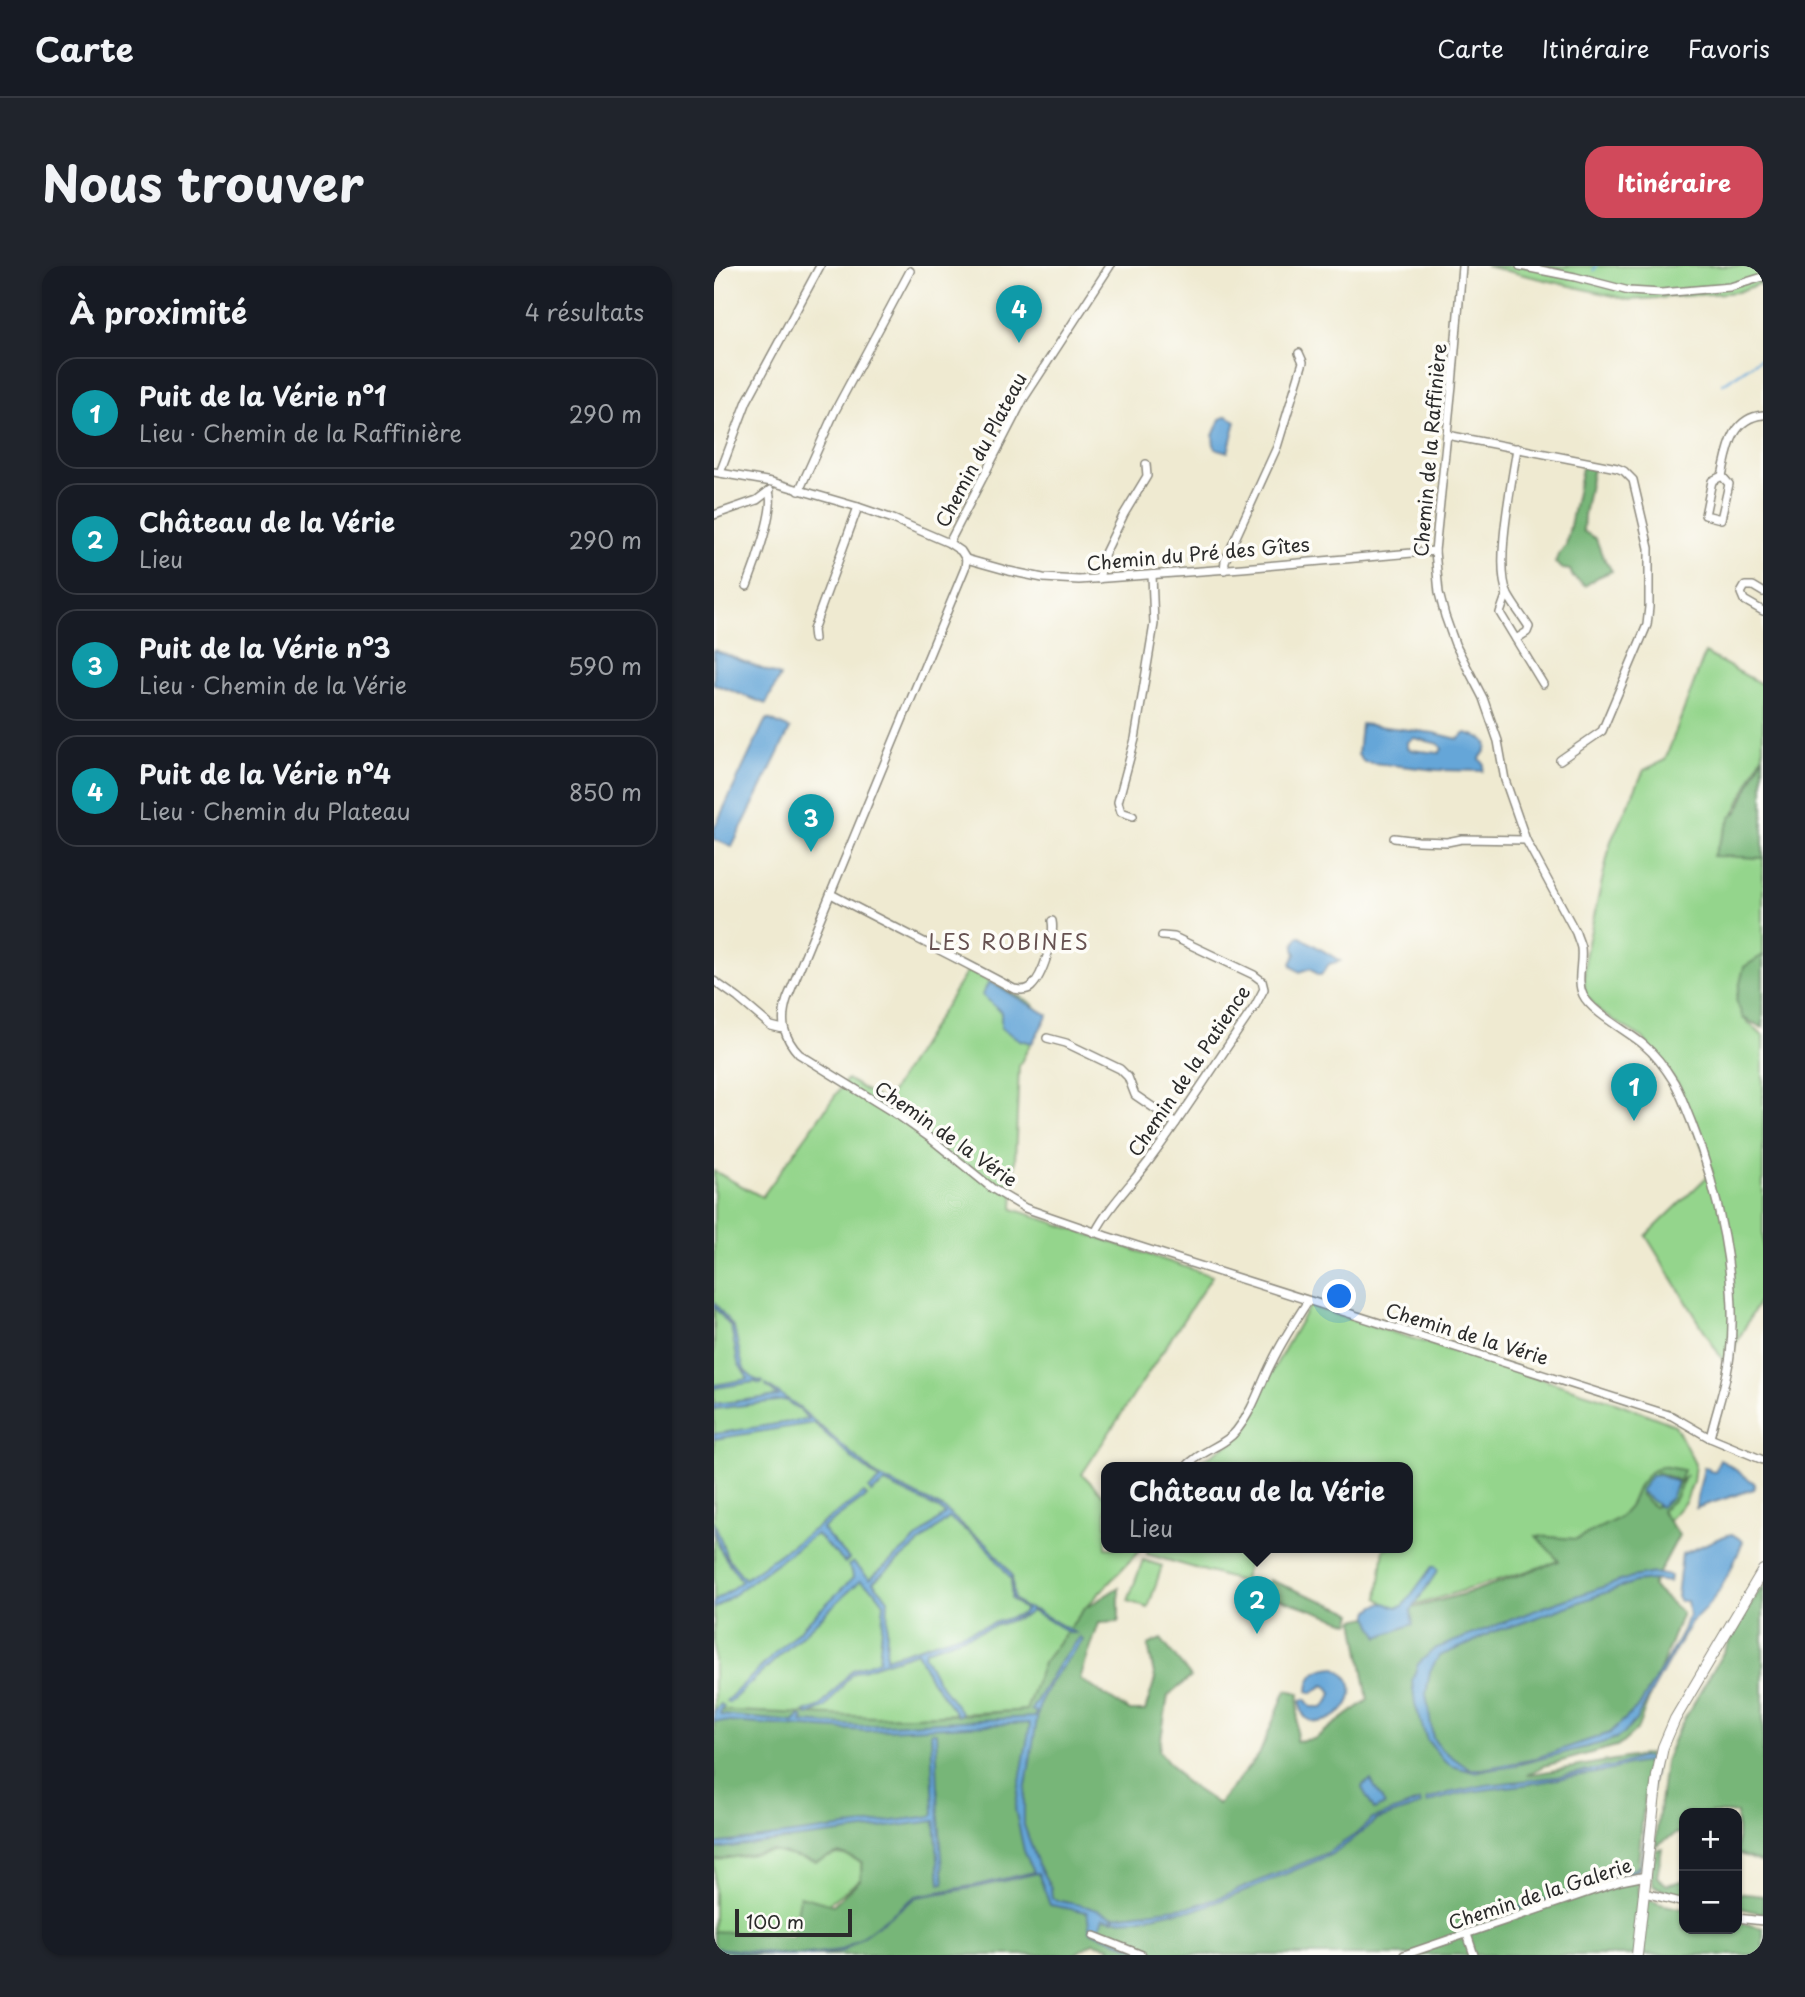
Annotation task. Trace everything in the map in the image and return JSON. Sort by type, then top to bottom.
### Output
[{"type":"main road","points":[[1637,1955],[1662,1750],[1675,1719],[1763,1570]]},
{"type":"street","points":[[714,981],[771,1026],[783,1028],[787,999],[965,568],[966,559],[961,551],[949,543],[893,519],[772,482],[717,473],[747,401],[820,266]]},
{"type":"street","name":"Chemin du Plateau","points":[[949,543],[1024,398],[1110,266]]},
{"type":"street","name":"Chemin de la Raffinière","points":[[1462,266],[1435,551],[1439,593],[1455,644],[1483,698],[1497,741],[1505,780],[1527,841],[1576,933],[1581,948],[1579,983],[1584,998],[1646,1046],[1676,1085],[1712,1184],[1730,1284],[1732,1331],[1730,1357],[1710,1437]]},
{"type":"street","points":[[1520,266],[1629,291],[1661,293],[1730,287],[1763,276]]},
{"type":"street","points":[[799,491],[835,411],[911,271]]},
{"type":"street","points":[[1224,570],[1225,561],[1277,447],[1303,362],[1299,353]]},
{"type":"street","points":[[1722,476],[1729,484],[1721,519],[1705,515],[1712,481],[1722,476],[1732,436],[1742,422],[1755,415],[1763,415]]},
{"type":"street","points":[[1447,435],[1624,471],[1636,487],[1648,548],[1647,625],[1602,731],[1560,760]]},
{"type":"street","points":[[1516,639],[1527,632],[1529,627],[1507,593],[1503,550],[1517,448]]},
{"type":"street","points":[[1099,579],[1105,553],[1147,476],[1146,464]]},
{"type":"street","points":[[714,515],[757,500],[769,492],[772,482]]},
{"type":"street","points":[[747,586],[756,564],[770,509],[772,498],[769,492]]},
{"type":"street","points":[[814,639],[813,630],[858,507]]},
{"type":"street","name":"Chemin du Pré des Gîtes","points":[[966,559],[1039,577],[1071,580],[1224,570],[1435,551]]},
{"type":"street","points":[[1133,816],[1121,812],[1118,802],[1147,678],[1154,624],[1152,575]]},
{"type":"street","points":[[1763,592],[1753,586],[1745,586],[1741,593],[1744,600],[1763,611]]},
{"type":"street","points":[[1507,593],[1500,612],[1543,684]]},
{"type":"street","points":[[1395,838],[1447,842],[1462,839],[1527,841]]},
{"type":"street","points":[[831,894],[913,938],[940,949],[1014,989],[1021,990],[1032,986],[1038,978],[1051,945],[1052,921]]},
{"type":"street","name":"Chemin de la Patience","points":[[1095,1233],[1176,1123],[1264,989],[1262,981],[1254,975],[1174,937],[1162,936]]},
{"type":"street","name":"Chemin de la Vérie","points":[[783,1028],[790,1045],[799,1054],[909,1123],[993,1189],[1025,1208],[1095,1233],[1672,1416],[1710,1437],[1763,1460]]},
{"type":"street","points":[[1048,1038],[1066,1043],[1120,1069],[1128,1077],[1135,1095],[1176,1123]]},
{"type":"street","points":[[1190,1462],[1235,1433],[1249,1414],[1271,1362],[1308,1301]]},
{"type":"street","name":"Chemin de la Galerie","points":[[1404,1955],[1621,1881],[1646,1876]]},
{"type":"street","points":[[1644,1893],[1679,1902]]},
{"type":"street","points":[[1742,1919],[1763,1921]]},
{"type":"street","points":[[1467,1934],[1474,1955]]},
{"type":"street","points":[[1094,1936],[1142,1955]]},
{"type":"green space","points":[[1486,266],[1763,266],[1763,282],[1738,292],[1630,300]]},
{"type":"green space","points":[[1582,468],[1593,468],[1583,531],[1596,539],[1612,571],[1585,586],[1573,577],[1570,570],[1555,563],[1566,545]]},
{"type":"green space","points":[[1705,653],[1763,685],[1763,754],[1714,855],[1763,858],[1763,966],[1743,1018],[1763,1036],[1763,1294],[1725,1364],[1646,1236],[1712,1172],[1679,1086],[1643,1038],[1601,1013],[1584,993],[1585,956],[1611,841],[1644,770],[1665,760]]},
{"type":"green space","points":[[1763,755],[1763,858],[1713,856],[1731,817],[1738,811]]},
{"type":"green space","points":[[1763,955],[1763,1028],[1743,1018],[1736,1000],[1744,967]]},
{"type":"green space","points":[[968,970],[1030,1002],[1045,1015],[1019,1066],[1013,1209],[1212,1276],[1082,1474],[1101,1493],[1101,1553],[1137,1553],[1084,1609],[1031,1710],[714,1721],[714,1171],[762,1197],[847,1079],[885,1102]]},
{"type":"green space","points":[[1309,1306],[1618,1403],[1675,1425],[1695,1464],[1693,1482],[1686,1501],[1666,1523],[1560,1561],[1396,1611],[1378,1598],[1383,1553],[1413,1553],[1413,1462],[1201,1462],[1233,1441]]},
{"type":"green space","points":[[1661,1466],[1683,1470],[1679,1481],[1657,1472],[1640,1494],[1654,1507],[1662,1504],[1686,1475],[1675,1499],[1661,1511],[1679,1535],[1652,1586],[1682,1613],[1637,1730],[1620,1745],[1544,1766],[1527,1775],[1649,1754],[1638,1862],[1638,1895],[1679,1908],[1679,1934],[1742,1934],[1742,1923],[1763,1928],[1763,1955],[1109,1955],[1110,1947],[1093,1943],[1073,1955],[714,1955],[714,1931],[794,1937],[800,1896],[833,1905],[861,1879],[862,1862],[839,1853],[816,1862],[773,1851],[714,1860],[714,1710],[877,1717],[1026,1710],[1043,1663],[1084,1609],[1119,1587],[1119,1622],[1099,1623],[1080,1679],[1130,1711],[1145,1711],[1155,1679],[1148,1645],[1161,1639],[1191,1677],[1168,1696],[1159,1751],[1185,1782],[1218,1804],[1259,1755],[1286,1690],[1299,1693],[1296,1741],[1314,1739],[1368,1700],[1354,1620],[1413,1608],[1474,1591],[1559,1561],[1536,1536],[1577,1539],[1619,1518],[1629,1507],[1637,1488],[1650,1472]]},
{"type":"green space","points":[[1147,1553],[1252,1553],[1243,1582]]},
{"type":"green space","points":[[1143,1560],[1162,1566],[1148,1608],[1128,1601]]},
{"type":"green space","points":[[1269,1580],[1347,1610],[1353,1614],[1350,1623],[1263,1593]]},
{"type":"green space","points":[[1763,1584],[1763,1863],[1742,1855],[1742,1808],[1679,1808],[1679,1834],[1655,1846],[1665,1761],[1677,1732]]},
{"type":"green space","points":[[714,1845],[861,1856],[861,1879],[791,1931],[714,1941]]},
{"type":"green space","points":[[1662,1848],[1657,1877],[1667,1885],[1679,1881],[1679,1895],[1670,1894],[1653,1885],[1651,1875],[1656,1850]]},
{"type":"green space","points":[[1742,1894],[1763,1896],[1763,1914],[1742,1908]]},
{"type":"water","points":[[1227,416],[1236,421],[1228,452],[1217,449],[1213,436],[1220,419]]},
{"type":"water","points":[[714,650],[780,676],[766,704],[714,684]]},
{"type":"water","points":[[768,719],[790,729],[732,847],[714,839],[714,829]]},
{"type":"water","points":[[1361,724],[1434,733],[1458,739],[1466,733],[1480,738],[1487,745],[1480,759],[1484,764],[1483,771],[1437,770],[1364,762],[1358,755]],"holes":[[[1414,738],[1439,744],[1442,749],[1439,753],[1411,750],[1407,747],[1407,742]]]},
{"type":"water","points":[[1299,936],[1340,961],[1329,964],[1321,975],[1311,968],[1300,972],[1291,963],[1296,954],[1294,945]]},
{"type":"water","points":[[989,982],[1048,1015],[1032,1043],[1020,1040],[1001,1028],[1001,1012],[982,995]]},
{"type":"water","points":[[714,1302],[734,1328],[745,1371],[754,1379],[763,1382],[761,1384],[755,1382],[714,1388],[714,1385],[748,1379],[738,1363],[731,1327],[714,1307]]},
{"type":"water","points":[[766,1386],[795,1404],[877,1476],[943,1508],[971,1533],[986,1542],[1012,1575],[1014,1599],[1024,1607],[1037,1611],[1075,1633],[1069,1633],[1031,1611],[926,1650],[924,1655],[937,1680],[962,1713],[958,1716],[930,1678],[917,1652],[856,1672],[825,1708],[808,1715],[805,1712],[821,1706],[852,1670],[879,1660],[884,1603],[875,1591],[860,1581],[729,1703],[726,1701],[853,1578],[848,1566],[853,1562],[870,1579],[945,1514],[885,1483],[871,1493],[869,1489],[880,1480],[814,1423],[714,1439],[714,1434],[808,1419],[785,1400],[714,1409],[714,1404],[778,1396]],"holes":[[[949,1518],[984,1544],[1011,1579],[1011,1599],[1025,1610],[1021,1614],[886,1658],[888,1599],[873,1582]]]},
{"type":"water","points":[[1720,1459],[1753,1482],[1754,1489],[1696,1508],[1704,1467],[1715,1472]]},
{"type":"water","points":[[1659,1475],[1677,1482],[1671,1498],[1660,1507],[1640,1491],[1651,1476]]},
{"type":"water","points":[[864,1493],[867,1496],[822,1529],[849,1559],[845,1563],[816,1534],[714,1609],[714,1602],[742,1581],[719,1546],[714,1521],[727,1557],[745,1579]]},
{"type":"water","points":[[1732,1534],[1743,1541],[1728,1574],[1716,1596],[1691,1622],[1636,1720],[1624,1733],[1602,1743],[1509,1767],[1473,1772],[1444,1761],[1427,1740],[1415,1704],[1412,1681],[1418,1664],[1434,1649],[1632,1577],[1654,1573],[1670,1576],[1669,1582],[1635,1582],[1492,1632],[1439,1656],[1430,1671],[1426,1694],[1433,1738],[1441,1749],[1469,1769],[1530,1760],[1610,1733],[1639,1706],[1689,1616],[1687,1601],[1680,1601],[1677,1597],[1682,1554]]},
{"type":"water","points":[[1435,1566],[1438,1570],[1411,1611],[1413,1624],[1379,1637],[1370,1621],[1369,1612],[1372,1608],[1385,1603],[1403,1606]]},
{"type":"water","points":[[1080,1637],[1083,1640],[1052,1680],[1040,1702],[1024,1798],[1024,1825],[1038,1864],[1051,1888],[1052,1898],[1113,1916],[1112,1920],[1103,1918],[1098,1931],[1157,1955],[1090,1931],[1087,1912],[1050,1905],[1038,1873],[917,1897],[860,1938],[916,1896],[1034,1872],[1024,1851],[1015,1809],[1029,1723],[867,1731],[714,1721],[714,1711],[721,1704],[724,1707],[720,1713],[722,1715],[794,1722],[800,1715],[804,1718],[802,1722],[859,1726],[1035,1717],[1036,1712],[1031,1710],[1058,1665]]},
{"type":"water","points":[[1335,1667],[1349,1680],[1351,1694],[1346,1706],[1324,1721],[1312,1721],[1303,1715],[1301,1700],[1305,1699],[1311,1707],[1323,1707],[1332,1693],[1324,1685],[1312,1693],[1308,1691],[1310,1680],[1316,1673]]},
{"type":"water","points":[[931,1732],[936,1732],[944,1883],[940,1884],[935,1821],[714,1849],[714,1844],[932,1816]]},
{"type":"water","points":[[1657,1749],[1641,1868],[1630,1874],[1466,1926],[1465,1924],[1640,1867],[1654,1763],[1639,1763],[1603,1772],[1474,1791],[1427,1803],[1426,1800],[1486,1785],[1555,1777],[1615,1766],[1639,1758],[1654,1758]]},
{"type":"water","points":[[1371,1780],[1385,1805],[1374,1810],[1362,1788]]},
{"type":"water","points":[[1420,1801],[1421,1805],[1377,1820],[1330,1855],[1241,1893],[1195,1910],[1113,1920],[1115,1916],[1193,1906],[1216,1899],[1327,1853],[1356,1834],[1372,1819]]},
{"type":"water","points":[[859,1939],[841,1952],[800,1955],[840,1950]]},
{"type":"water","points":[[714,1948],[800,1955],[773,1955]]},
{"type":"waterway","points":[[1594,270],[1596,266]]},
{"type":"waterway","points":[[1723,384],[1763,357]]},
{"type":"place","name":"Puit de la Vérie n°4","points":[[1019,343]]},
{"type":"place","name":"Puit de la Vérie n°3","points":[[811,852]]},
{"type":"place","name":"Puit de la Vérie n°1","points":[[1634,1121]]},
{"type":"place","name":"Château de la Vérie","points":[[1257,1634]]},
{"type":"district","name":"LES ROBINES","points":[[1009,943]]}]
